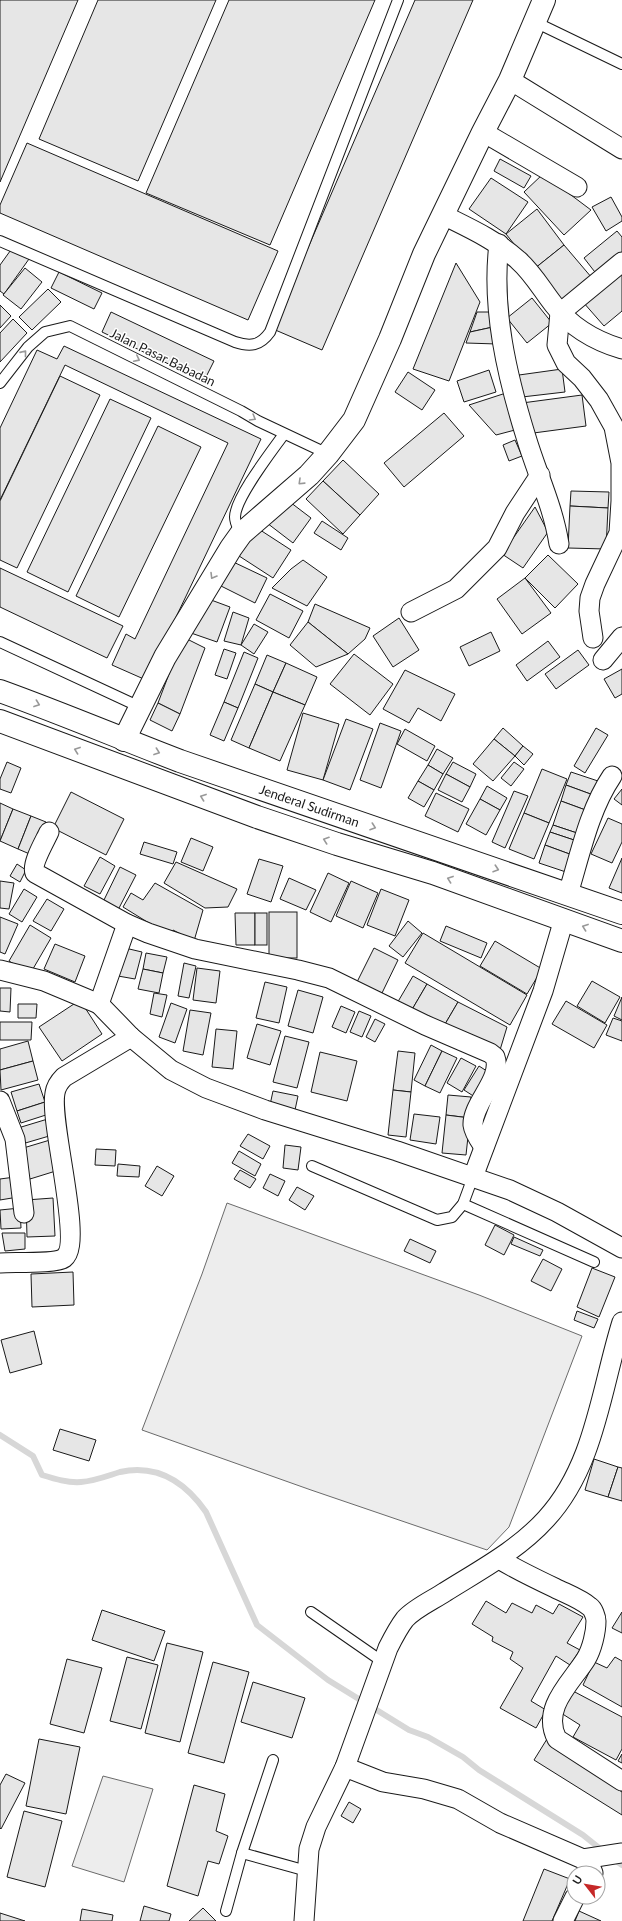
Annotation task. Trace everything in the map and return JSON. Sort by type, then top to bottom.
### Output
[{"type":"main road","points":[[124,740],[165,657],[218,568],[242,534],[292,491],[328,454],[354,420],[424,254],[510,80],[544,0]]},
{"type":"main road","name":"Jenderal Sudirman","points":[[0,691],[78,719],[124,740],[180,761],[622,913]]},
{"type":"main road","name":"Jenderal Sudirman","points":[[0,721],[257,817],[336,844],[433,873],[622,941]]},
{"type":"street","points":[[510,80],[622,150]]},
{"type":"street","points":[[483,132],[578,187]]},
{"type":"street","points":[[443,214],[499,244],[534,276],[560,313],[586,335],[603,343],[622,349]]},
{"type":"street","points":[[499,244],[496,266],[498,301],[506,354],[526,437],[555,519],[559,544]]},
{"type":"street","points":[[592,638],[589,611],[590,598],[595,584],[619,534],[622,501],[621,463],[614,427],[599,400],[582,378],[566,363],[557,345],[560,313],[622,262]]},
{"type":"street","points":[[411,612],[456,589],[497,548],[515,514],[540,475]]},
{"type":"street","points":[[603,660],[622,637]]},
{"type":"street","points":[[568,894],[603,789],[612,776]]},
{"type":"street","points":[[48,832],[35,863],[35,873],[127,924],[195,950],[298,970],[329,978],[425,1025],[490,1053],[495,1057],[497,1066],[477,1110],[473,1124],[476,1134],[484,1148]]},
{"type":"street","points":[[473,1177],[543,991],[564,919]]},
{"type":"street","points":[[99,1004],[127,924]]},
{"type":"street","points":[[0,970],[44,981],[99,1004],[131,1037],[171,1070],[223,1096],[397,1151],[517,1193],[557,1212],[622,1248]]},
{"type":"street","points":[[0,1263],[52,1261],[62,1259],[68,1254],[70,1243],[69,1210],[55,1112],[55,1093],[58,1083],[64,1077],[131,1037]]},
{"type":"street","points":[[0,1101],[15,1139],[24,1213]]},
{"type":"street","points":[[304,1921],[307,1871],[310,1850],[316,1827],[345,1767],[383,1662],[396,1631],[406,1618],[506,1555],[546,1520],[563,1498],[577,1472],[590,1439],[618,1350],[622,1322]]},
{"type":"street","points":[[499,1559],[519,1571],[574,1597],[592,1608],[596,1620],[593,1639],[587,1658],[563,1690],[553,1711],[552,1730],[557,1739],[622,1781]]},
{"type":"street","points":[[345,1767],[383,1782],[424,1789],[458,1799],[500,1823],[586,1865]]},
{"type":"street","points":[[591,1865],[622,1853]]},
{"type":"street","points":[[563,1921],[571,1905]]},
{"type":"lane","points":[[0,241],[235,342],[245,345],[258,344],[265,340],[270,332],[398,0]]},
{"type":"lane","points":[[535,22],[622,64]]},
{"type":"lane","name":"Jalan Pasar Babadan","points":[[0,383],[28,348],[45,332],[70,326],[284,434],[328,454]]},
{"type":"lane","points":[[242,534],[236,524],[235,515],[238,505],[254,477],[284,434]]},
{"type":"lane","points":[[0,642],[140,707]]},
{"type":"lane","points":[[312,1166],[437,1220],[452,1217],[463,1204],[473,1177]]},
{"type":"lane","points":[[463,1204],[594,1262]]},
{"type":"lane","points":[[312,1612],[383,1662]]},
{"type":"lane","points":[[226,1911],[242,1853],[273,1760]]},
{"type":"lane","points":[[242,1853],[307,1871]]},
{"type":"shaded area","points":[[227,1203],[479,1295],[582,1336],[509,1527],[487,1550],[142,1430],[202,1274]]},
{"type":"shaded area","points":[[103,1776],[153,1789],[124,1882],[72,1866]]},
{"type":"building","points":[[0,0],[78,0],[0,182]]},
{"type":"building","points":[[98,0],[216,0],[138,181],[39,139]]},
{"type":"building","points":[[229,0],[375,0],[270,245],[146,193]]},
{"type":"building","points":[[415,0],[473,0],[322,350],[273,329]]},
{"type":"building","points":[[27,143],[278,251],[248,320],[0,213],[0,205]]},
{"type":"building","points":[[500,159],[531,176],[524,188],[494,171]]},
{"type":"building","points":[[543,174],[591,210],[564,235],[524,192]]},
{"type":"building","points":[[491,178],[528,202],[506,234],[469,209]]},
{"type":"building","points":[[611,197],[622,217],[622,221],[606,231],[592,207]]},
{"type":"building","points":[[537,209],[564,245],[534,269],[506,234]]},
{"type":"building","points":[[617,231],[622,237],[622,257],[598,276],[584,258]]},
{"type":"building","points":[[564,245],[592,278],[561,303],[534,269]]},
{"type":"building","points":[[13,247],[29,259],[4,294],[0,291],[0,265]]},
{"type":"building","points":[[456,263],[480,302],[449,381],[413,369]]},
{"type":"building","points":[[622,267],[622,311],[604,326],[583,302]]},
{"type":"building","points":[[25,268],[42,282],[21,309],[3,295]]},
{"type":"building","points":[[59,272],[102,293],[94,309],[51,288]]},
{"type":"building","points":[[48,289],[61,302],[32,330],[19,317]]},
{"type":"building","points":[[532,298],[552,323],[527,343],[507,318]]},
{"type":"building","points":[[0,305],[11,316],[0,328]]},
{"type":"building","points":[[111,312],[214,361],[204,381],[102,332]]},
{"type":"building","points":[[477,312],[493,312],[493,327],[470,332]]},
{"type":"building","points":[[13,319],[27,333],[0,362],[0,333]]},
{"type":"building","points":[[493,327],[497,344],[466,343],[470,332]]},
{"type":"building","points":[[64,346],[261,439],[146,680],[112,665],[126,634],[135,639],[228,443],[65,365],[0,500],[0,428],[37,350],[57,359]]},
{"type":"building","points":[[562,369],[565,392],[522,397],[519,375]]},
{"type":"building","points":[[489,370],[496,392],[464,402],[457,381]]},
{"type":"building","points":[[408,372],[435,390],[422,410],[395,392]]},
{"type":"building","points":[[60,376],[100,395],[17,568],[0,560],[0,501]]},
{"type":"building","points":[[506,393],[515,430],[496,435],[469,405]]},
{"type":"building","points":[[582,395],[586,426],[526,434],[522,403]]},
{"type":"building","points":[[110,399],[151,418],[68,592],[27,572]]},
{"type":"building","points":[[444,413],[464,436],[404,487],[384,463]]},
{"type":"building","points":[[158,426],[201,447],[119,617],[76,596]]},
{"type":"building","points":[[515,440],[522,456],[509,461],[503,445]]},
{"type":"building","points":[[343,460],[379,494],[360,515],[323,481]]},
{"type":"building","points":[[323,481],[360,515],[343,534],[306,499]]},
{"type":"building","points":[[571,491],[609,492],[608,508],[570,506]]},
{"type":"building","points":[[286,499],[311,518],[293,543],[267,523]]},
{"type":"building","points":[[570,506],[608,508],[606,549],[568,548]]},
{"type":"building","points":[[535,507],[548,532],[523,568],[502,554]]},
{"type":"building","points":[[322,521],[348,538],[341,550],[314,533]]},
{"type":"building","points":[[254,526],[291,550],[273,578],[236,554]]},
{"type":"building","points":[[548,555],[578,584],[555,608],[525,578]]},
{"type":"building","points":[[227,559],[267,578],[255,603],[215,583]]},
{"type":"building","points":[[303,560],[327,577],[307,606],[272,588],[291,569]]},
{"type":"building","points":[[0,568],[123,626],[107,658],[0,607]]},
{"type":"building","points":[[525,578],[551,613],[522,634],[497,599]]},
{"type":"building","points":[[270,594],[303,611],[289,638],[256,620]]},
{"type":"building","points":[[203,597],[230,607],[217,642],[191,633]]},
{"type":"building","points":[[315,604],[370,628],[365,639],[348,654],[308,622]]},
{"type":"building","points":[[233,612],[249,618],[241,645],[224,641]]},
{"type":"building","points":[[399,618],[419,650],[393,667],[373,636]]},
{"type":"building","points":[[308,622],[348,654],[316,667],[290,645]]},
{"type":"building","points":[[254,624],[268,632],[254,654],[241,645]]},
{"type":"building","points":[[491,632],[500,651],[469,666],[460,647]]},
{"type":"building","points":[[183,637],[205,648],[180,714],[158,703]]},
{"type":"building","points":[[548,641],[560,657],[527,681],[516,665]]},
{"type":"building","points":[[224,649],[236,653],[227,679],[215,675]]},
{"type":"building","points":[[578,650],[589,665],[556,689],[545,674]]},
{"type":"building","points":[[244,652],[258,658],[238,708],[224,702]]},
{"type":"building","points":[[354,654],[393,684],[370,715],[330,684]]},
{"type":"building","points":[[267,655],[286,663],[273,692],[255,684]]},
{"type":"building","points":[[286,663],[317,677],[305,705],[273,692]]},
{"type":"building","points":[[622,669],[622,694],[615,698],[604,679]]},
{"type":"building","points":[[405,670],[455,694],[441,721],[418,708],[409,723],[383,709]]},
{"type":"building","points":[[255,684],[273,692],[249,748],[231,740]]},
{"type":"building","points":[[273,692],[305,705],[280,761],[249,748]]},
{"type":"building","points":[[224,702],[238,708],[224,741],[210,735]]},
{"type":"building","points":[[158,703],[180,714],[172,731],[150,720]]},
{"type":"building","points":[[303,713],[339,724],[323,780],[287,770]]},
{"type":"building","points":[[346,719],[373,729],[350,790],[323,780]]},
{"type":"building","points":[[380,723],[401,731],[381,788],[360,780]]},
{"type":"building","points":[[503,728],[523,746],[515,756],[494,739]]},
{"type":"building","points":[[596,728],[608,735],[585,773],[574,766]]},
{"type":"building","points":[[405,729],[435,746],[427,761],[397,744]]},
{"type":"building","points":[[494,739],[515,756],[493,781],[473,764]]},
{"type":"building","points":[[523,746],[533,754],[524,765],[515,756]]},
{"type":"building","points":[[437,749],[453,758],[443,774],[428,765]]},
{"type":"building","points":[[7,762],[21,768],[11,793],[0,789],[0,779]]},
{"type":"building","points":[[453,762],[476,774],[470,787],[446,774]]},
{"type":"building","points":[[514,762],[524,769],[511,786],[501,778]]},
{"type":"building","points":[[428,765],[443,774],[434,790],[418,781]]},
{"type":"building","points":[[542,769],[567,779],[549,823],[524,813]]},
{"type":"building","points":[[571,772],[601,782],[596,796],[566,785]]},
{"type":"building","points":[[446,774],[470,787],[462,802],[438,790]]},
{"type":"building","points":[[418,781],[434,790],[424,807],[408,798]]},
{"type":"building","points":[[566,785],[596,796],[591,812],[561,801]]},
{"type":"building","points":[[487,786],[507,798],[500,810],[480,799]]},
{"type":"building","points":[[622,789],[622,805],[614,799]]},
{"type":"building","points":[[514,791],[528,796],[505,848],[492,842]]},
{"type":"building","points":[[71,792],[124,819],[106,855],[53,828]]},
{"type":"building","points":[[436,793],[469,809],[458,832],[425,816]]},
{"type":"building","points":[[480,799],[500,810],[486,835],[466,824]]},
{"type":"building","points":[[561,801],[591,812],[583,835],[553,825]]},
{"type":"building","points":[[0,803],[13,809],[0,841]]},
{"type":"building","points":[[13,809],[31,816],[18,849],[0,841]]},
{"type":"building","points":[[524,813],[549,823],[534,859],[509,849]]},
{"type":"building","points":[[31,816],[46,822],[32,855],[18,849]]},
{"type":"building","points":[[608,818],[622,824],[622,842],[612,863],[591,854]]},
{"type":"building","points":[[553,825],[583,835],[580,842],[550,832]]},
{"type":"building","points":[[550,832],[580,842],[575,856],[545,845]]},
{"type":"building","points":[[191,838],[213,847],[203,871],[181,862]]},
{"type":"building","points":[[144,842],[177,852],[173,864],[140,854]]},
{"type":"building","points":[[545,845],[575,856],[569,873],[539,863]]},
{"type":"building","points":[[100,857],[115,866],[100,894],[84,886]]},
{"type":"building","points":[[622,858],[622,893],[609,888]]},
{"type":"building","points":[[259,859],[283,866],[271,902],[247,894]]},
{"type":"building","points":[[176,862],[237,889],[228,907],[205,908],[164,883]]},
{"type":"building","points":[[17,864],[26,870],[20,882],[10,876]]},
{"type":"building","points":[[120,867],[136,875],[118,910],[103,902]]},
{"type":"building","points":[[328,873],[349,883],[331,922],[310,912]]},
{"type":"building","points":[[289,878],[316,890],[306,910],[280,899]]},
{"type":"building","points":[[0,881],[14,883],[9,909],[0,908]]},
{"type":"building","points":[[351,881],[378,893],[363,928],[336,916]]},
{"type":"building","points":[[155,883],[203,910],[194,941],[173,930],[170,936],[123,907],[131,893],[143,900]]},
{"type":"building","points":[[24,889],[37,897],[22,922],[9,914]]},
{"type":"building","points":[[381,889],[409,900],[395,936],[367,925]]},
{"type":"building","points":[[47,899],[64,909],[51,931],[33,921]]},
{"type":"building","points":[[269,912],[297,912],[297,958],[269,958]]},
{"type":"building","points":[[235,913],[255,913],[255,945],[236,945]]},
{"type":"building","points":[[255,913],[267,913],[267,945],[255,945]]},
{"type":"building","points":[[0,917],[18,924],[5,954],[0,952]]},
{"type":"building","points":[[408,921],[422,933],[403,957],[389,946]]},
{"type":"building","points":[[30,925],[51,938],[30,974],[9,961]]},
{"type":"building","points":[[446,926],[487,943],[481,958],[440,941]]},
{"type":"building","points":[[423,933],[527,995],[510,1025],[405,963]]},
{"type":"building","points":[[495,941],[542,969],[527,994],[480,966]]},
{"type":"building","points":[[55,944],[85,956],[75,982],[44,969]]},
{"type":"building","points":[[125,948],[142,952],[135,979],[118,976]]},
{"type":"building","points":[[374,948],[398,960],[382,993],[357,982]]},
{"type":"building","points":[[146,953],[167,957],[163,973],[143,969]]},
{"type":"building","points":[[184,963],[196,966],[189,998],[178,996]]},
{"type":"building","points":[[197,968],[220,971],[216,1003],[193,1000]]},
{"type":"building","points":[[143,969],[163,973],[159,993],[138,989]]},
{"type":"building","points":[[413,976],[427,984],[410,1013],[396,1005]]},
{"type":"building","points":[[592,981],[620,997],[605,1023],[577,1006]]},
{"type":"building","points":[[265,982],[287,987],[279,1023],[256,1018]]},
{"type":"building","points":[[427,984],[458,1002],[441,1031],[410,1013]]},
{"type":"building","points":[[0,988],[11,988],[10,1012],[0,1011]]},
{"type":"building","points":[[298,990],[323,997],[313,1033],[288,1026]]},
{"type":"building","points":[[154,993],[167,995],[162,1017],[150,1014]]},
{"type":"building","points":[[622,997],[622,1020],[614,1016]]},
{"type":"building","points":[[80,1000],[102,1034],[62,1061],[39,1027]]},
{"type":"building","points":[[566,1001],[607,1025],[594,1048],[552,1024]]},
{"type":"building","points":[[458,1002],[507,1027],[500,1050],[441,1031]]},
{"type":"building","points":[[171,1003],[187,1009],[175,1043],[159,1037]]},
{"type":"building","points":[[18,1004],[37,1004],[36,1018],[18,1018]]},
{"type":"building","points":[[341,1006],[355,1012],[346,1033],[332,1027]]},
{"type":"building","points":[[190,1010],[211,1013],[203,1055],[183,1051]]},
{"type":"building","points":[[359,1011],[371,1016],[362,1037],[350,1032]]},
{"type":"building","points":[[613,1018],[622,1021],[622,1041],[606,1035]]},
{"type":"building","points":[[375,1019],[385,1024],[375,1042],[366,1037]]},
{"type":"building","points":[[0,1022],[32,1022],[31,1040],[0,1040]]},
{"type":"building","points":[[257,1024],[281,1031],[270,1065],[247,1058]]},
{"type":"building","points":[[216,1029],[237,1031],[233,1069],[212,1067]]},
{"type":"building","points":[[285,1036],[309,1042],[297,1088],[273,1082]]},
{"type":"building","points":[[28,1041],[33,1061],[0,1070],[0,1049]]},
{"type":"building","points":[[431,1045],[442,1051],[425,1086],[414,1080]]},
{"type":"building","points":[[398,1051],[415,1053],[411,1092],[393,1090]]},
{"type":"building","points":[[442,1051],[457,1058],[440,1093],[425,1086]]},
{"type":"building","points":[[320,1052],[357,1061],[347,1101],[311,1092]]},
{"type":"building","points":[[461,1058],[476,1066],[462,1092],[447,1083]]},
{"type":"building","points":[[33,1061],[38,1080],[1,1090],[0,1070]]},
{"type":"building","points":[[479,1066],[493,1075],[478,1099],[464,1090]]},
{"type":"building","points":[[39,1084],[45,1102],[17,1111],[11,1092]]},
{"type":"building","points":[[393,1090],[411,1092],[406,1137],[388,1135]]},
{"type":"building","points":[[273,1091],[298,1096],[295,1110],[270,1105]]},
{"type":"building","points":[[448,1095],[471,1097],[470,1118],[446,1115]]},
{"type":"building","points":[[45,1102],[49,1114],[21,1123],[17,1111]]},
{"type":"building","points":[[414,1114],[440,1117],[436,1144],[410,1140]]},
{"type":"building","points":[[446,1115],[470,1118],[466,1155],[442,1153]]},
{"type":"building","points":[[51,1118],[56,1134],[22,1144],[18,1128]]},
{"type":"building","points":[[248,1134],[270,1146],[263,1159],[240,1146]]},
{"type":"building","points":[[50,1140],[59,1170],[30,1179],[20,1149]]},
{"type":"building","points":[[285,1145],[301,1147],[298,1170],[283,1168]]},
{"type":"building","points":[[96,1149],[116,1150],[115,1166],[95,1165]]},
{"type":"building","points":[[239,1151],[261,1164],[255,1176],[232,1163]]},
{"type":"building","points":[[118,1164],[140,1166],[139,1177],[117,1176]]},
{"type":"building","points":[[157,1166],[174,1176],[162,1196],[145,1186]]},
{"type":"building","points":[[240,1170],[256,1179],[250,1188],[234,1179]]},
{"type":"building","points":[[270,1174],[285,1181],[278,1196],[263,1188]]},
{"type":"building","points":[[15,1177],[18,1197],[0,1200],[0,1179]]},
{"type":"building","points":[[297,1187],[314,1196],[305,1210],[289,1200]]},
{"type":"building","points":[[53,1198],[55,1236],[27,1237],[26,1200]]},
{"type":"building","points":[[20,1208],[21,1228],[1,1229],[0,1210]]},
{"type":"building","points":[[495,1225],[514,1235],[504,1255],[485,1245]]},
{"type":"building","points":[[2,1233],[25,1233],[25,1249],[5,1251]]},
{"type":"building","points":[[514,1237],[543,1250],[540,1256],[511,1244]]},
{"type":"building","points":[[410,1239],[436,1251],[430,1263],[404,1251]]},
{"type":"building","points":[[543,1259],[562,1269],[551,1291],[531,1281]]},
{"type":"building","points":[[592,1268],[615,1277],[599,1317],[577,1307]]},
{"type":"building","points":[[73,1272],[74,1305],[32,1307],[31,1274]]},
{"type":"building","points":[[577,1311],[598,1319],[594,1328],[574,1320]]},
{"type":"building","points":[[34,1331],[42,1364],[10,1373],[1,1340]]},
{"type":"building","points":[[60,1429],[96,1440],[89,1461],[53,1450]]},
{"type":"building","points":[[594,1459],[618,1467],[608,1497],[585,1490]]},
{"type":"building","points":[[618,1467],[622,1468],[622,1501],[608,1497]]},
{"type":"building","points":[[486,1601],[506,1613],[512,1603],[532,1613],[536,1605],[553,1614],[559,1604],[583,1617],[567,1643],[580,1650],[570,1665],[556,1656],[531,1701],[546,1710],[536,1728],[500,1708],[523,1668],[510,1659],[513,1652],[492,1641],[493,1637],[472,1624]]},
{"type":"building","points":[[102,1610],[165,1631],[154,1661],[92,1640]]},
{"type":"building","points":[[622,1612],[622,1633],[612,1628]]},
{"type":"building","points":[[167,1643],[203,1652],[180,1742],[145,1733]]},
{"type":"building","points":[[127,1657],[158,1665],[141,1729],[110,1721]]},
{"type":"building","points":[[615,1657],[622,1661],[622,1707],[583,1685],[594,1662],[607,1668]]},
{"type":"building","points":[[67,1659],[102,1668],[84,1733],[50,1724]]},
{"type":"building","points":[[213,1662],[249,1672],[224,1763],[188,1753]]},
{"type":"building","points":[[253,1682],[305,1698],[292,1738],[241,1722]]},
{"type":"building","points":[[573,1691],[622,1717],[622,1749],[616,1760],[573,1737],[580,1725],[561,1713]]},
{"type":"building","points":[[39,1739],[80,1747],[66,1814],[26,1806]]},
{"type":"building","points":[[547,1739],[619,1782],[616,1788],[622,1792],[622,1815],[534,1760]]},
{"type":"building","points":[[622,1754],[622,1763],[618,1761]]},
{"type":"building","points":[[6,1774],[25,1783],[1,1829],[0,1785]]},
{"type":"building","points":[[194,1785],[225,1794],[216,1831],[228,1836],[219,1864],[208,1861],[198,1896],[167,1886]]},
{"type":"building","points":[[349,1802],[361,1809],[353,1823],[341,1816]]},
{"type":"building","points":[[24,1811],[62,1821],[45,1887],[7,1877]]},
{"type":"building","points":[[544,1869],[566,1877],[566,1888],[552,1921],[523,1921]]},
{"type":"building","points":[[144,1906],[171,1914],[169,1921],[140,1921]]},
{"type":"building","points":[[203,1908],[216,1921],[189,1921]]},
{"type":"building","points":[[82,1909],[113,1915],[112,1921],[80,1921]]},
{"type":"building","points":[[579,1911],[601,1921],[575,1921]]},
{"type":"building","points":[[0,1913],[25,1921],[0,1921]]},
{"type":"waterway","points":[[0,1435],[33,1456],[42,1475],[52,1478],[81,1482],[133,1470],[158,1473],[179,1484],[198,1501],[206,1512],[257,1625],[328,1680],[409,1730],[428,1737],[463,1757],[479,1770],[583,1835],[603,1851]]},
{"type":"waterway","points":[[612,1858],[622,1865]]}]
